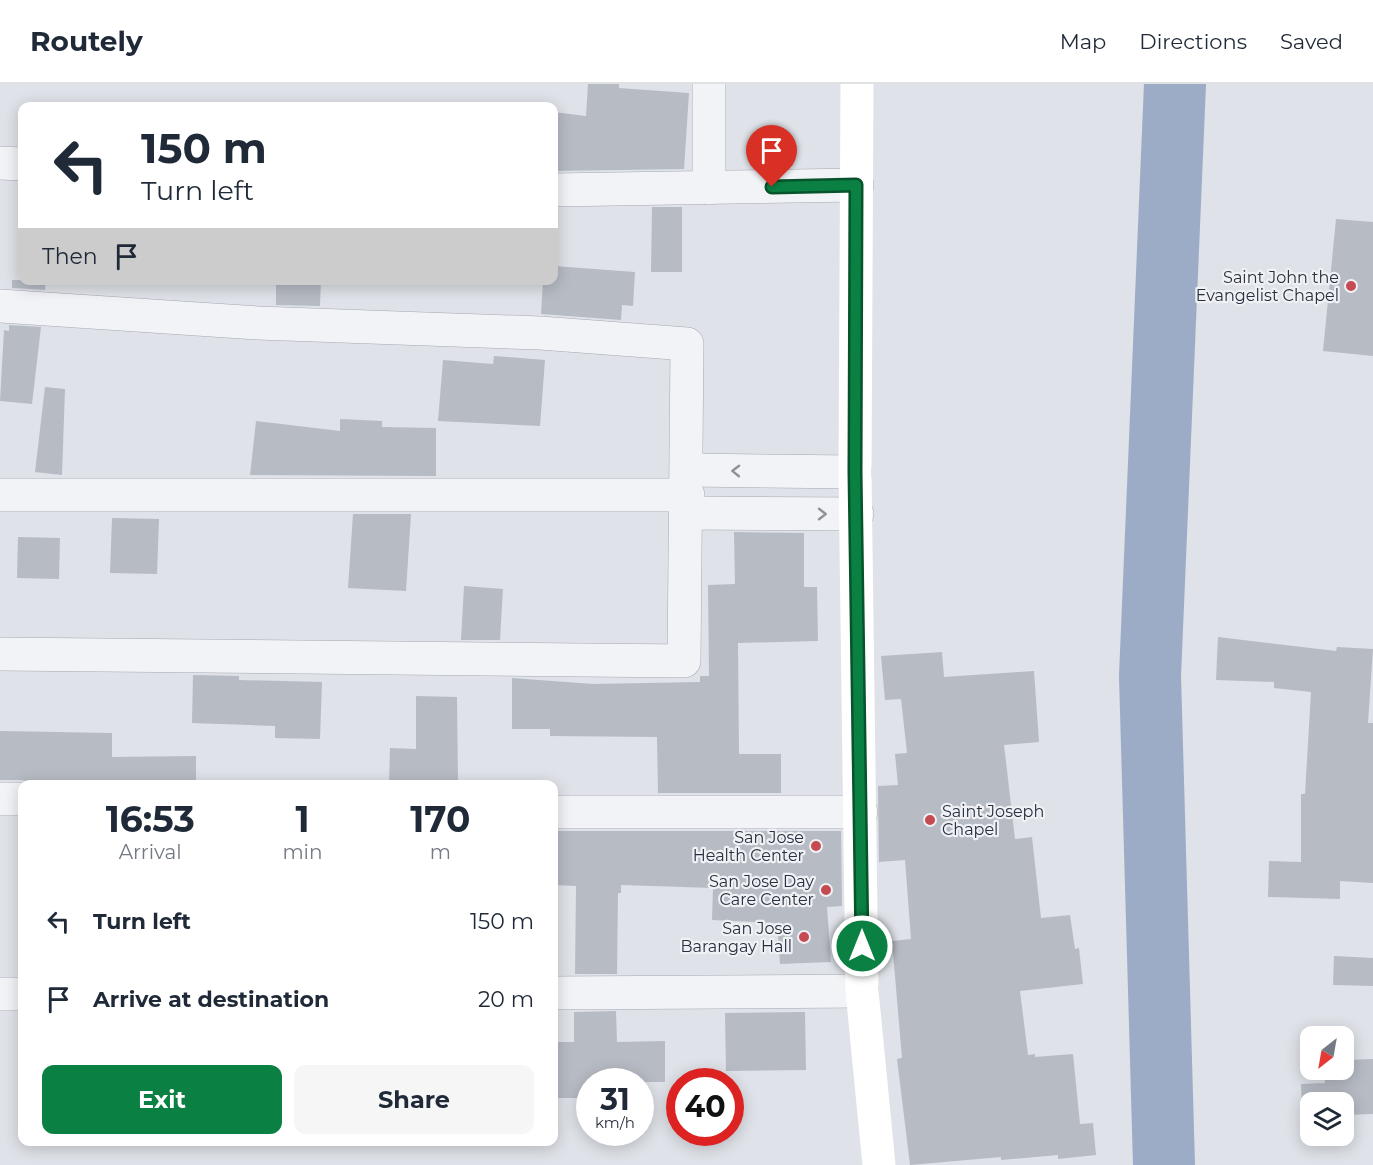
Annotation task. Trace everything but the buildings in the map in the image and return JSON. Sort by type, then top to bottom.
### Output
[{"type":"street","points":[[709,84],[709,188]]},
{"type":"street","points":[[857,84],[855,472],[862,991],[879,1165]]},
{"type":"street","points":[[0,163],[18,164]]},
{"type":"street","points":[[558,190],[856,185]]},
{"type":"street","points":[[0,306],[258,323],[540,333],[687,344],[688,493],[684,661],[0,654]]},
{"type":"street","points":[[0,495],[688,493],[855,472]]},
{"type":"street","points":[[688,493],[857,514]]},
{"type":"street","points":[[0,799],[18,799]]},
{"type":"street","points":[[558,812],[861,812]]},
{"type":"street","points":[[558,993],[862,991]]},
{"type":"street","points":[[0,994],[18,994]]},
{"type":"waterway","points":[[1164,1165],[1150,676],[1175,84]]},
{"type":"place","name":"Saint John the Evangelist Chapel","points":[[1351,286]]},
{"type":"place","name":"Saint Joseph Chapel","points":[[930,820]]},
{"type":"place","name":"San Jose Health Center","points":[[816,846]]},
{"type":"place","name":"San Jose Day Care Center","points":[[826,890]]},
{"type":"place","name":"San Jose Barangay Hall","points":[[804,937]]},
{"type":"route","points":[[772,187],[856,185],[855,472],[862,946]]}]
